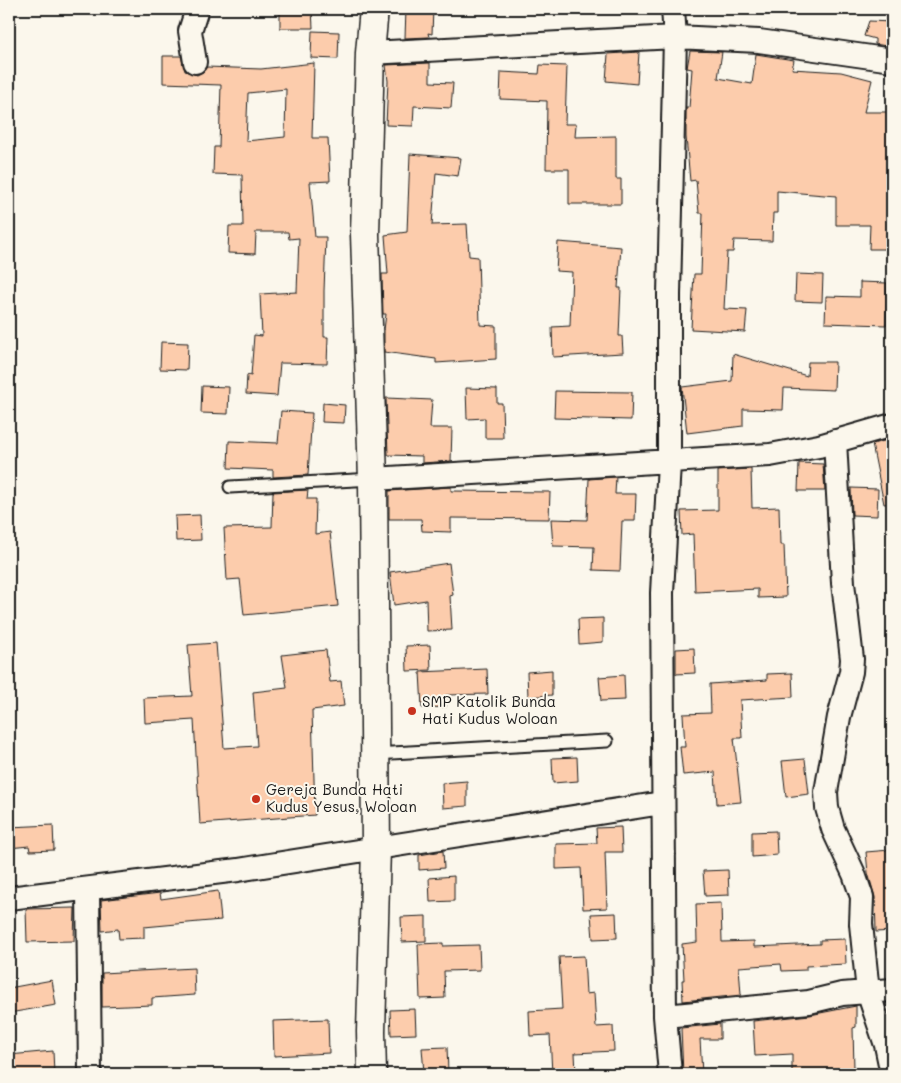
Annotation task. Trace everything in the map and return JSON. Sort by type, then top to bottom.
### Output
[{"type":"main road","points":[[372,1074],[371,1032],[376,848],[373,479],[365,234],[370,53],[374,9]]},
{"type":"street","points":[[195,62],[190,31],[197,9]]},
{"type":"street","points":[[670,1074],[665,1016],[662,593],[669,463],[669,295],[675,37],[672,9]]},
{"type":"street","points":[[370,53],[675,37],[759,41],[892,60]]},
{"type":"street","points":[[373,479],[669,463],[770,455],[835,441],[892,425]]},
{"type":"street","points":[[835,441],[843,583],[852,659],[851,672],[839,717],[826,792],[827,808],[832,829],[854,874],[862,897],[861,924],[868,992],[886,1044],[892,1074]]},
{"type":"street","points":[[9,898],[238,870],[662,803]]},
{"type":"street","points":[[88,889],[90,1074]]},
{"type":"street","points":[[665,1016],[809,1002],[842,994],[892,990]]},
{"type":"lane","points":[[230,487],[373,479]]},
{"type":"lane","points":[[374,754],[606,742]]},
{"type":"building","points":[[280,9],[312,9],[313,28],[280,28]]},
{"type":"building","points":[[406,9],[433,9],[432,34],[428,33],[429,37],[405,38]]},
{"type":"building","points":[[869,21],[892,22],[892,47],[875,44],[875,39],[864,36]]},
{"type":"building","points":[[312,31],[339,32],[338,59],[311,58]]},
{"type":"building","points":[[690,51],[722,52],[718,78],[752,84],[756,54],[794,60],[792,69],[841,72],[872,80],[864,112],[892,112],[892,184],[890,184],[892,249],[869,249],[870,225],[836,225],[836,196],[777,191],[777,213],[773,213],[772,241],[734,240],[733,252],[727,252],[724,309],[747,310],[745,332],[691,329],[694,274],[701,274],[703,213],[699,213],[696,180],[690,181],[686,137],[686,108],[689,108],[692,69],[687,68]]},
{"type":"building","points":[[639,52],[637,84],[606,81],[608,54]]},
{"type":"building","points":[[163,56],[181,56],[185,71],[197,75],[207,67],[261,69],[314,63],[312,138],[328,138],[330,181],[310,182],[315,237],[326,237],[324,337],[328,337],[327,364],[280,363],[277,396],[246,394],[247,375],[251,376],[254,335],[262,336],[260,294],[297,292],[299,238],[289,239],[288,232],[256,232],[255,254],[228,253],[229,226],[243,226],[242,175],[213,174],[214,147],[219,147],[221,85],[163,83]],"holes":[[[286,89],[285,137],[246,141],[248,93]]]},
{"type":"building","points":[[430,63],[430,82],[453,83],[451,108],[414,106],[413,126],[386,125],[388,81],[386,65]]},
{"type":"building","points":[[540,65],[567,66],[565,124],[576,124],[575,137],[616,136],[616,179],[621,179],[621,204],[569,204],[569,169],[546,169],[547,101],[500,99],[501,72],[539,74]]},
{"type":"building","points":[[410,154],[461,158],[458,176],[436,173],[432,225],[467,224],[469,256],[478,257],[480,325],[496,326],[496,359],[436,363],[436,359],[384,352],[386,314],[383,314],[382,274],[388,274],[385,235],[407,232]]},
{"type":"building","points":[[558,242],[621,247],[618,288],[621,288],[619,336],[622,336],[623,353],[553,357],[552,327],[570,326],[572,272],[556,271]]},
{"type":"building","points":[[796,274],[823,275],[822,302],[795,301]]},
{"type":"building","points":[[860,282],[887,283],[886,325],[825,323],[826,296],[860,297]]},
{"type":"building","points":[[161,342],[188,343],[187,370],[160,369]]},
{"type":"building","points":[[733,354],[807,376],[808,362],[835,362],[834,390],[784,388],[783,410],[743,409],[743,426],[687,433],[682,387],[732,381]]},
{"type":"building","points":[[202,386],[229,387],[228,414],[201,413]]},
{"type":"building","points":[[466,388],[497,389],[497,403],[502,403],[503,438],[485,438],[485,418],[467,419]]},
{"type":"building","points":[[555,391],[632,392],[631,420],[554,418]]},
{"type":"building","points":[[386,398],[432,400],[430,428],[452,428],[451,461],[422,463],[422,456],[388,455]]},
{"type":"building","points":[[323,403],[345,405],[344,423],[322,422]]},
{"type":"building","points":[[281,411],[312,413],[308,475],[273,477],[273,470],[228,468],[229,441],[278,443]]},
{"type":"building","points":[[892,439],[892,503],[884,504],[872,444]]},
{"type":"building","points":[[799,463],[823,464],[825,491],[798,491]]},
{"type":"building","points":[[751,469],[752,508],[779,507],[780,545],[784,545],[786,597],[758,598],[758,589],[695,592],[693,534],[682,535],[681,511],[718,510],[718,471]]},
{"type":"building","points":[[616,477],[615,494],[636,494],[635,521],[622,521],[620,571],[593,570],[594,547],[553,546],[551,519],[587,520],[589,479]]},
{"type":"building","points":[[451,487],[451,491],[550,492],[549,519],[451,518],[451,532],[422,531],[421,519],[389,519],[389,491]]},
{"type":"building","points":[[851,488],[878,489],[877,516],[852,515]]},
{"type":"building","points":[[308,490],[307,499],[316,499],[315,534],[330,532],[338,606],[244,615],[240,579],[227,580],[224,528],[272,527],[273,492]]},
{"type":"building","points":[[200,515],[201,540],[176,541],[175,516]]},
{"type":"building","points":[[449,563],[453,595],[450,596],[452,630],[427,631],[426,600],[394,605],[390,572]]},
{"type":"building","points":[[603,618],[603,642],[579,644],[578,619]]},
{"type":"building","points":[[216,643],[224,748],[257,746],[253,692],[287,688],[282,655],[326,650],[330,682],[341,681],[344,706],[312,710],[315,815],[200,824],[194,720],[145,723],[144,698],[192,696],[188,645]]},
{"type":"building","points":[[430,645],[431,670],[407,671],[406,646]]},
{"type":"building","points":[[694,648],[695,673],[676,674],[676,649]]},
{"type":"building","points":[[487,669],[488,694],[446,695],[446,707],[422,708],[420,672]]},
{"type":"building","points":[[552,670],[552,695],[528,697],[527,672]]},
{"type":"building","points":[[792,673],[793,697],[740,700],[742,738],[734,738],[741,802],[717,804],[715,772],[683,775],[680,747],[685,747],[683,714],[711,713],[710,684],[767,680],[767,674]]},
{"type":"building","points":[[624,675],[625,700],[601,701],[599,677]]},
{"type":"building","points":[[577,757],[578,781],[553,783],[552,758]]},
{"type":"building","points":[[805,759],[809,794],[786,797],[782,761]]},
{"type":"building","points":[[467,781],[467,806],[443,808],[442,783]]},
{"type":"building","points":[[53,825],[54,850],[30,851],[29,846],[9,848],[9,827]]},
{"type":"building","points":[[621,827],[622,852],[605,852],[607,908],[583,909],[581,868],[556,869],[556,844],[597,843],[596,828]]},
{"type":"building","points":[[776,831],[777,855],[752,857],[752,832]]},
{"type":"building","points":[[890,850],[892,931],[876,932],[875,897],[868,873],[866,852]]},
{"type":"building","points":[[443,851],[444,868],[419,870],[419,855]]},
{"type":"building","points":[[728,870],[729,895],[705,896],[703,871]]},
{"type":"building","points":[[454,876],[454,901],[430,902],[429,878]]},
{"type":"building","points":[[218,891],[221,920],[144,927],[144,938],[119,939],[118,929],[102,931],[101,900],[160,893],[161,899]]},
{"type":"building","points":[[721,903],[722,942],[754,941],[754,947],[820,944],[820,940],[845,939],[846,964],[806,966],[806,970],[782,971],[781,964],[739,967],[741,995],[683,1001],[682,944],[697,942],[696,904]]},
{"type":"building","points":[[75,908],[74,941],[27,942],[26,909]]},
{"type":"building","points":[[616,913],[617,938],[593,939],[591,914]]},
{"type":"building","points":[[426,916],[426,941],[402,942],[401,917]]},
{"type":"building","points":[[443,943],[443,946],[479,945],[480,970],[444,971],[445,998],[420,999],[418,944]]},
{"type":"building","points":[[584,956],[586,994],[594,993],[596,1027],[613,1026],[614,1051],[575,1053],[576,1074],[552,1074],[550,1035],[530,1036],[529,1011],[562,1009],[559,957]]},
{"type":"building","points":[[194,968],[195,995],[152,998],[152,1005],[102,1007],[102,973]]},
{"type":"building","points":[[52,980],[56,1005],[9,1013],[9,988]]},
{"type":"building","points":[[856,1006],[856,1027],[853,1028],[854,1069],[792,1072],[792,1054],[755,1056],[753,1021],[810,1015]]},
{"type":"building","points":[[415,1009],[416,1034],[391,1035],[390,1010]]},
{"type":"building","points":[[328,1019],[329,1053],[274,1056],[273,1021]]},
{"type":"building","points":[[720,1024],[720,1039],[700,1039],[702,1074],[683,1074],[681,1028]]},
{"type":"building","points":[[447,1047],[448,1072],[424,1073],[422,1048]]},
{"type":"building","points":[[53,1051],[54,1074],[9,1074],[9,1055]]},
{"type":"place","name":"SMP Katolik Bunda Hati Kudus Woloan","points":[[412,711]]},
{"type":"place","name":"Gereja Bunda Hati Kudus Yesus, Woloan","points":[[256,799]]}]
